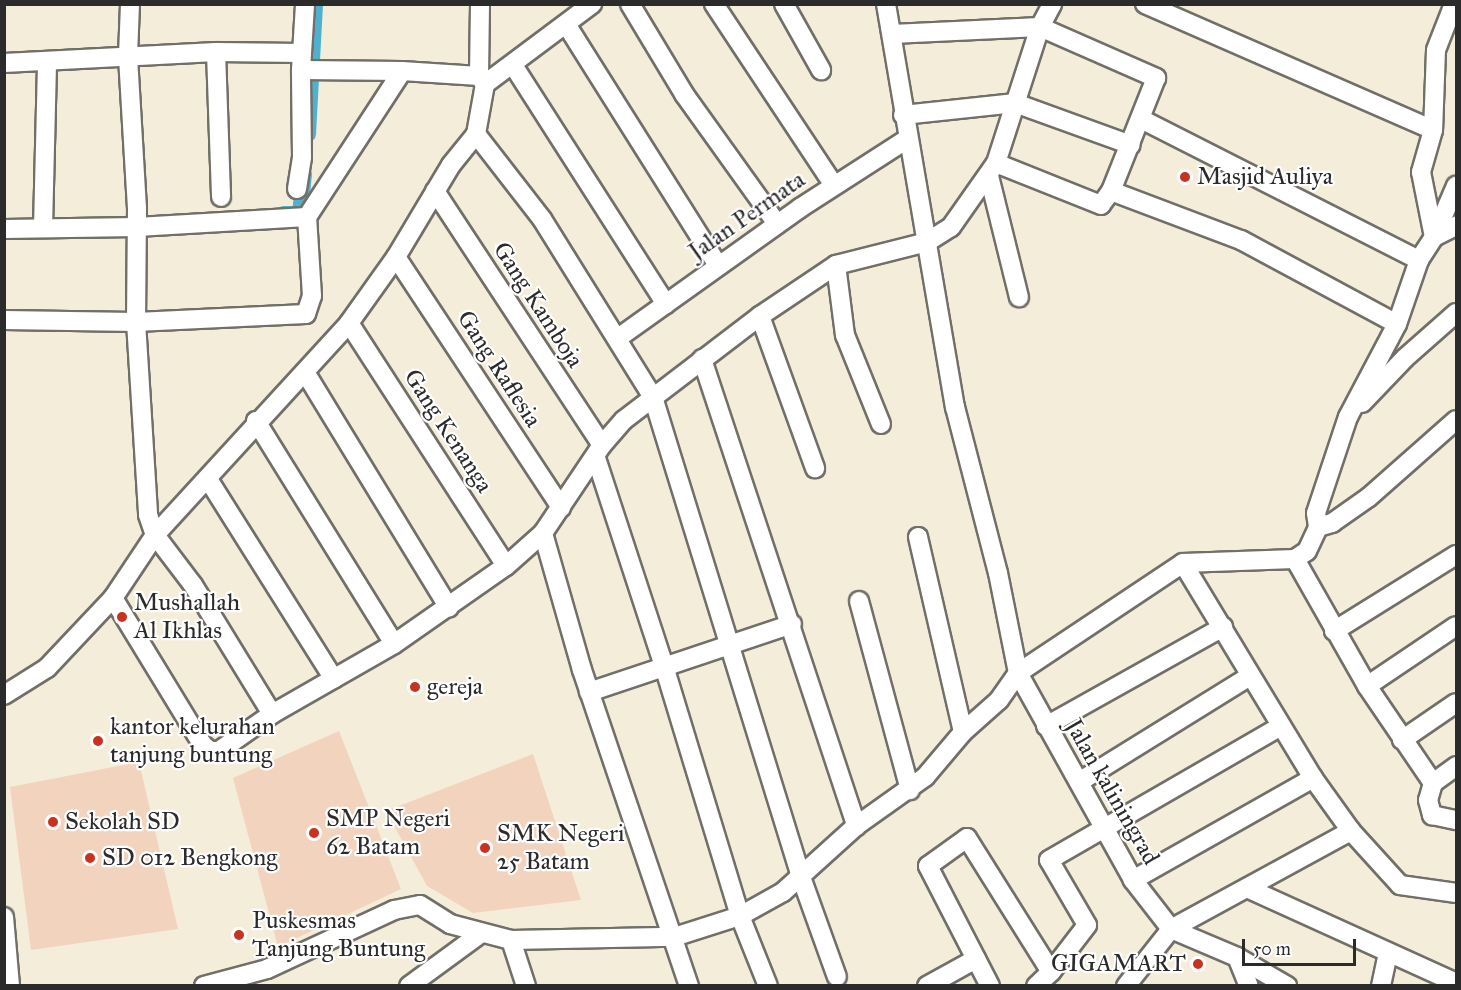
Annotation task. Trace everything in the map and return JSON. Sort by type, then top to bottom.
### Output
[{"type":"street","points":[[130,4],[128,57],[137,219],[136,322],[146,495],[155,535],[193,585],[272,714]]},
{"type":"street","points":[[297,189],[302,157],[305,4]]},
{"type":"street","points":[[4,695],[47,668],[113,598],[155,535],[208,479],[256,421],[305,372],[349,323],[396,257],[435,191],[476,134],[482,80],[480,4]]},
{"type":"street","points":[[4,63],[216,52],[303,64],[325,71],[402,71],[482,80],[513,65],[592,4]]},
{"type":"street","points":[[630,4],[684,94],[777,224]]},
{"type":"street","points":[[714,4],[834,185]]},
{"type":"street","points":[[784,4],[821,70]]},
{"type":"street","name":"Jalan kaliningrad","points":[[886,4],[907,139],[955,407],[998,573],[1018,674],[1133,880],[1171,929]]},
{"type":"street","points":[[113,598],[205,748],[219,750],[272,714],[394,644],[449,608],[506,566],[543,533],[624,420],[759,316],[836,265],[927,242],[951,227],[993,170],[1040,27],[1052,4]]},
{"type":"street","points":[[1145,4],[1433,129]]},
{"type":"street","points":[[1434,237],[1421,172],[1433,129],[1436,50],[1454,4]]},
{"type":"street","points":[[566,24],[718,265]]},
{"type":"street","points":[[892,34],[1040,27],[1156,78],[1112,190],[1097,206],[993,170]]},
{"type":"street","points":[[216,52],[221,197]]},
{"type":"street","points":[[43,218],[46,62]]},
{"type":"street","points":[[513,65],[666,304]]},
{"type":"street","points":[[4,320],[136,322],[306,314],[312,296],[307,217],[402,71]]},
{"type":"street","points":[[903,115],[1015,103],[1131,145]]},
{"type":"street","points":[[1141,119],[1419,260]]},
{"type":"street","points":[[476,134],[542,219],[653,397],[801,877],[837,977]]},
{"type":"street","name":"Jalan Permata","points":[[618,338],[777,224],[907,139]]},
{"type":"street","points":[[993,170],[1020,297]]},
{"type":"street","points":[[204,986],[267,969],[394,910],[420,904],[450,924],[480,934],[511,940],[674,937],[740,916],[801,877],[856,826],[910,790],[963,732],[999,700],[1018,674],[1184,563],[1295,559],[1307,551],[1317,527],[1316,513],[1348,417],[1397,324],[1419,260],[1434,237],[1456,186]]},
{"type":"street","points":[[1112,190],[1241,240],[1397,324]]},
{"type":"street","name":"Gang Kamboja","points":[[435,191],[599,452],[740,916],[768,986]]},
{"type":"street","points":[[4,228],[43,218],[307,217]]},
{"type":"street","points":[[1434,237],[1456,226]]},
{"type":"street","name":"Gang Raflesia","points":[[396,257],[561,507]]},
{"type":"street","points":[[836,265],[845,335],[881,424]]},
{"type":"street","points":[[1348,417],[1405,358],[1456,313]]},
{"type":"street","points":[[759,316],[815,468]]},
{"type":"street","name":"Gang Kenanga","points":[[349,323],[506,566]]},
{"type":"street","points":[[702,359],[792,624],[856,826]]},
{"type":"street","points":[[305,372],[449,608]]},
{"type":"street","points":[[1317,527],[1332,523],[1369,497],[1456,420]]},
{"type":"street","points":[[256,421],[394,644]]},
{"type":"street","points":[[208,479],[334,679]]},
{"type":"street","points":[[543,533],[589,692],[689,986]]},
{"type":"street","points":[[918,537],[963,732]]},
{"type":"street","points":[[1334,632],[1456,555]]},
{"type":"street","points":[[1295,559],[1334,632],[1367,686],[1433,783]]},
{"type":"street","points":[[1184,563],[1313,778],[1351,831],[1400,885],[1456,893]]},
{"type":"street","points":[[859,602],[910,790]]},
{"type":"street","points":[[589,692],[792,624]]},
{"type":"street","points":[[1367,686],[1456,626]]},
{"type":"street","points":[[1046,726],[1223,627]]},
{"type":"street","points":[[1079,782],[1250,676]]},
{"type":"street","points":[[1402,740],[1456,703]]},
{"type":"street","points":[[1036,986],[1051,972],[1087,925],[1049,860],[1281,726]]},
{"type":"street","points":[[1456,766],[1433,783],[1428,800],[1432,815],[1456,820]]},
{"type":"street","points":[[1133,880],[1313,778]]},
{"type":"street","points":[[1126,986],[1171,929],[1351,831]]},
{"type":"street","points":[[990,986],[928,866],[967,838],[1051,972]]},
{"type":"street","points":[[1247,888],[1456,983]]},
{"type":"street","points":[[4,917],[10,986]]},
{"type":"street","points":[[1171,929],[1237,957],[1287,986]]},
{"type":"street","points":[[409,986],[480,934]]},
{"type":"street","points":[[511,940],[526,986]]},
{"type":"street","points":[[1381,986],[1388,954]]},
{"type":"street","points":[[1237,957],[1244,984]]},
{"type":"street","points":[[927,986],[976,959]]},
{"type":"shaded area","name":"SMP Negeri 62 Batam","points":[[339,731],[401,889],[278,947],[233,778]]},
{"type":"shaded area","name":"SMK Negeri 25 Batam","points":[[533,754],[581,900],[473,913],[427,886],[386,811]]},
{"type":"shaded area","name":"SD 012 Bengkong","points":[[139,762],[178,929],[31,950],[10,787]]},
{"type":"waterway","points":[[308,134],[315,4]]},
{"type":"waterway","points":[[284,214],[300,214],[304,174]]},
{"type":"place","name":"Masjid Auliya","points":[[1185,177]]},
{"type":"place","name":"Mushallah Al Ikhlas","points":[[122,617]]},
{"type":"place","name":"gereja","points":[[415,687]]},
{"type":"place","name":"kantor kelurahan tanjung buntung","points":[[98,741]]},
{"type":"place","name":"Sekolah SD","points":[[53,822]]},
{"type":"place","name":"SMP Negeri 62 Batam","points":[[314,833]]},
{"type":"place","name":"SMK Negeri 25 Batam","points":[[485,848]]},
{"type":"place","name":"SD 012 Bengkong","points":[[90,858]]},
{"type":"place","name":"Puskesmas Tanjung Buntung","points":[[239,935]]},
{"type":"place","name":"GIGAMART","points":[[1198,964]]}]
